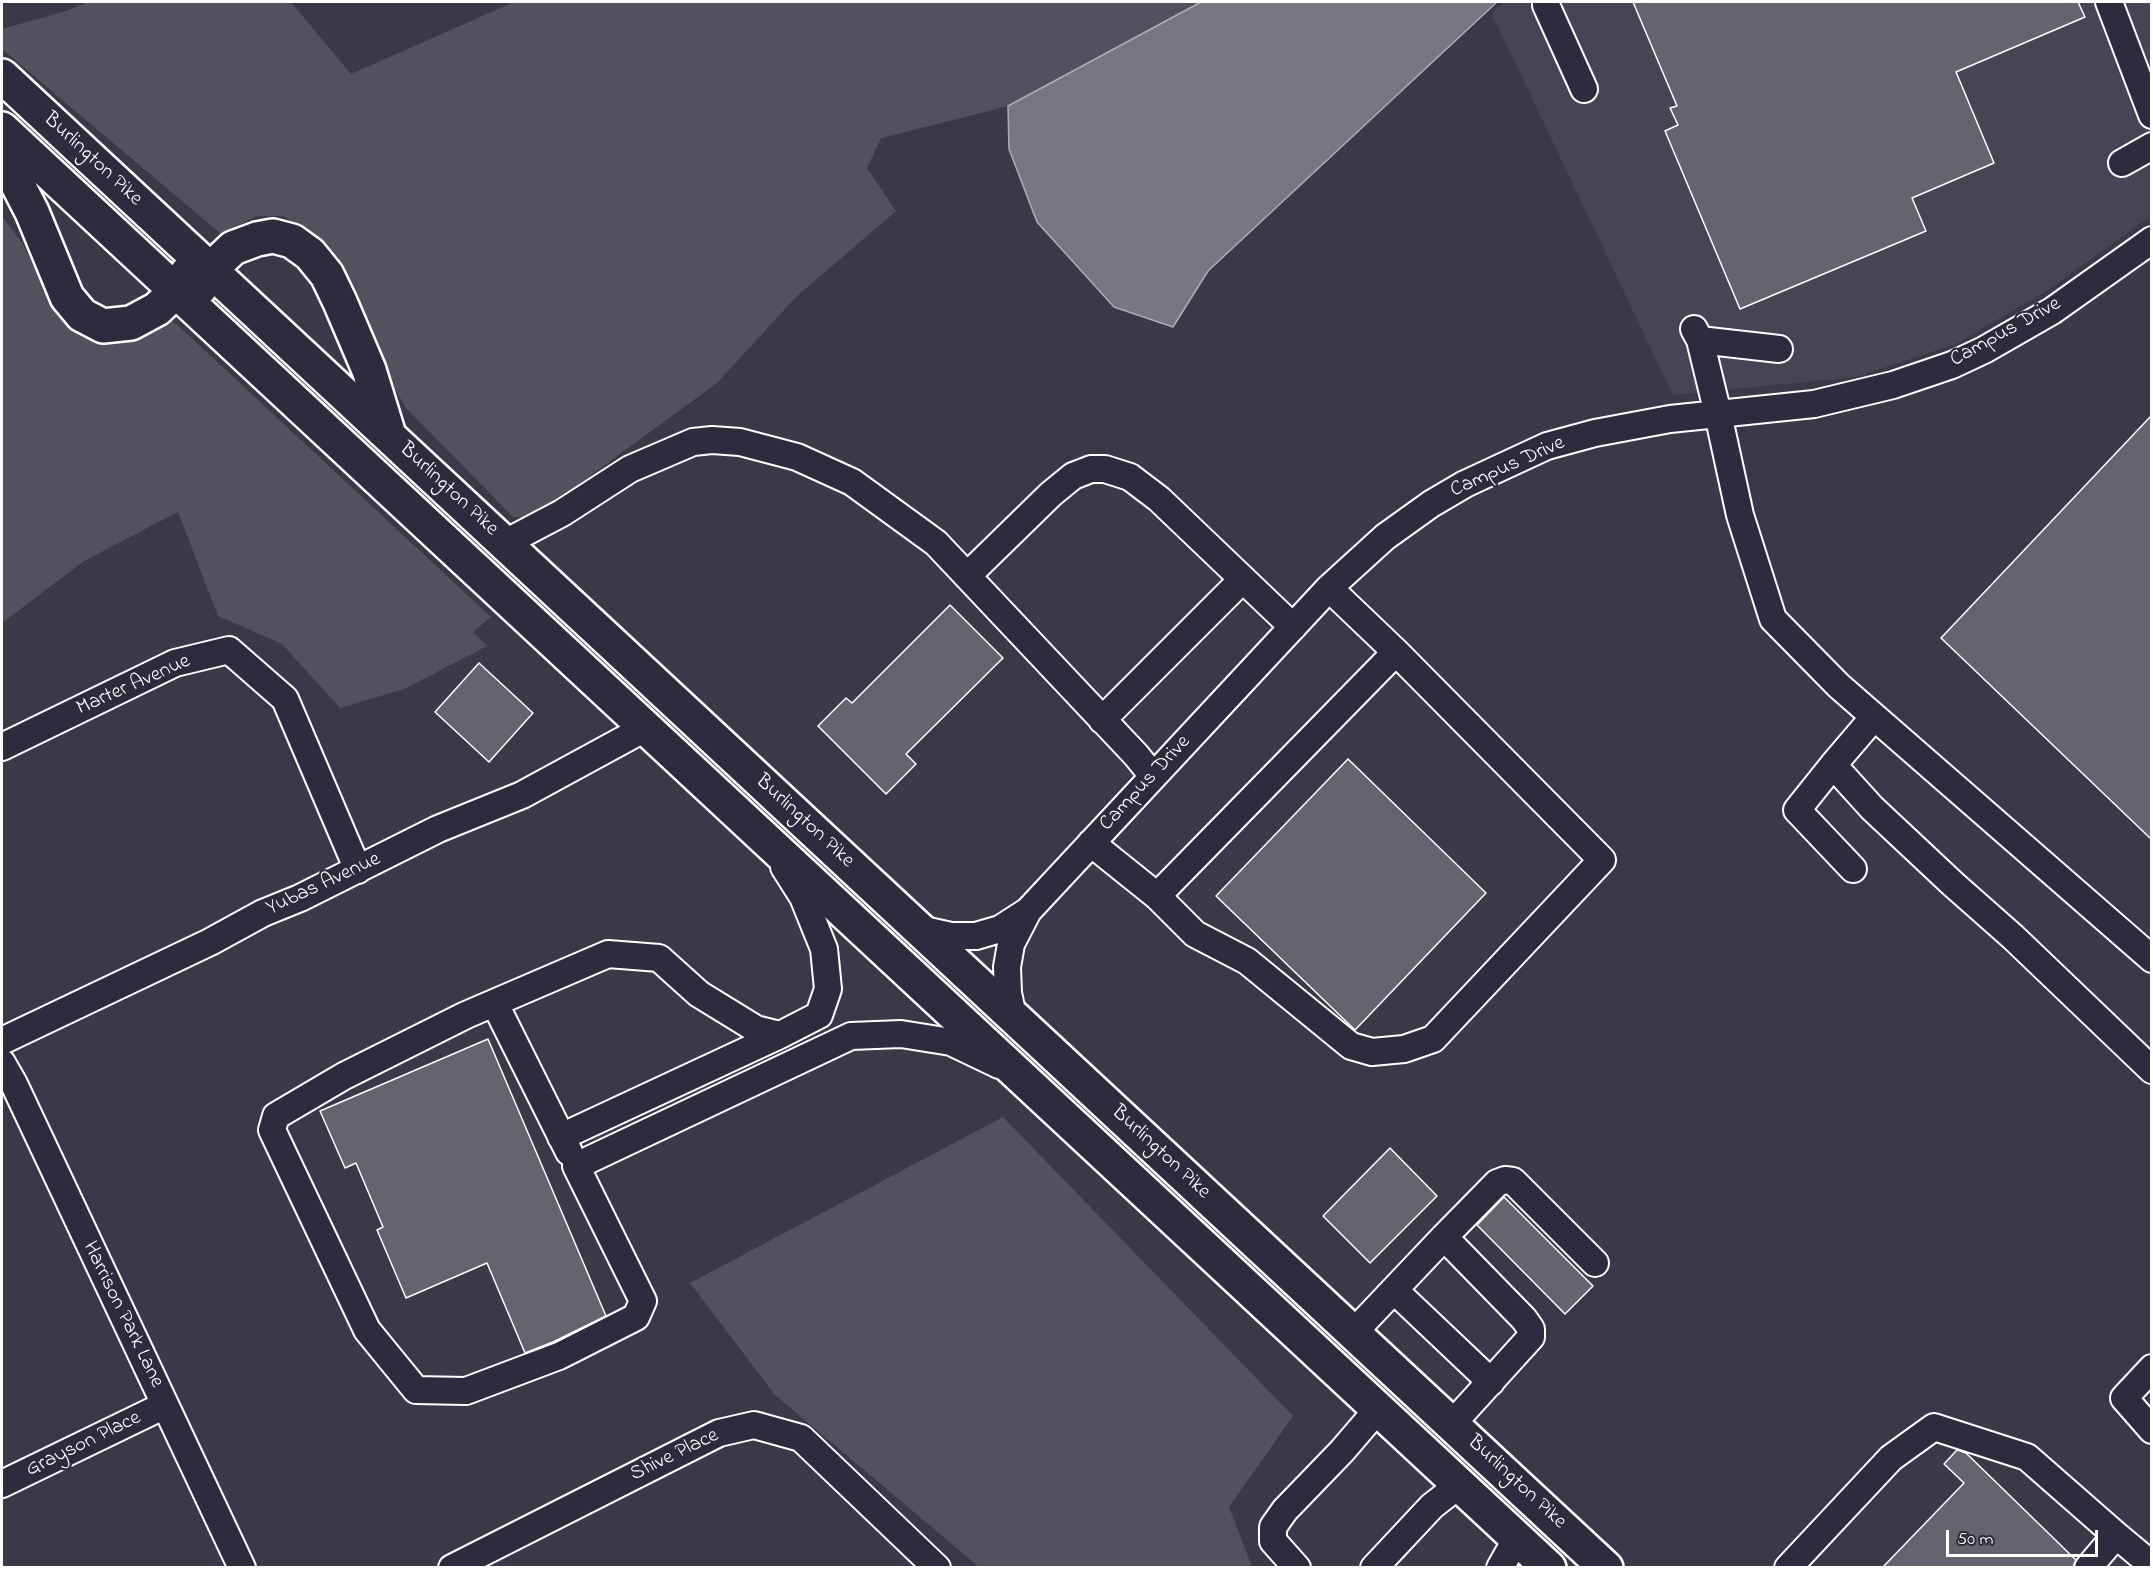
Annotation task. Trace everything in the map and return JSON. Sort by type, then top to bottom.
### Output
[{"type":"highway","name":"Burlington Pike","points":[[2,76],[1606,1568]]},
{"type":"highway","name":"Burlington Pike","points":[[2,129],[1549,1568]]},
{"type":"highway","points":[[2,154],[32,212],[67,297],[82,315],[103,326],[131,323],[157,309],[186,300],[189,270],[201,262],[256,238],[273,236],[292,241],[310,254],[327,275],[340,302],[369,370],[390,436]]},
{"type":"street","points":[[1546,2],[1584,89]]},
{"type":"street","points":[[2109,2],[2151,115]]},
{"type":"street","points":[[2122,163],[2151,146]]},
{"type":"street","name":"Campus Drive","points":[[919,929],[951,936],[976,936],[1000,929],[1028,911],[1329,588],[1385,537],[1431,504],[1489,472],[1547,446],[1595,433],[1636,424],[1814,404],[1893,385],[1952,364],[1984,350],[2052,311],[2151,240]]},
{"type":"street","points":[[1779,349],[1697,335],[1718,414],[1740,515],[1773,619],[1839,686],[2151,959]]},
{"type":"street","points":[[505,543],[562,513],[630,469],[693,442],[712,440],[740,442],[797,457],[852,482],[936,543],[1153,776]]},
{"type":"street","points":[[967,576],[1051,494],[1073,476],[1091,469],[1106,469],[1130,477],[1159,499],[1293,627]]},
{"type":"street","points":[[1102,720],[1243,579]]},
{"type":"street","points":[[1092,843],[1157,896],[1195,934],[1247,961],[1351,1046],[1372,1052],[1404,1049],[1433,1039],[1602,860],[1396,652],[1329,588]]},
{"type":"street","name":"Marter Avenue","points":[[2,747],[175,663],[229,650],[285,699],[358,870]]},
{"type":"street","points":[[1157,896],[1396,652]]},
{"type":"street","points":[[1853,869],[1797,810],[1874,717]]},
{"type":"street","name":"Yubas Avenue","points":[[2,1041],[210,942],[262,913],[300,898],[438,829],[522,795],[647,728]]},
{"type":"street","points":[[1833,765],[1872,808],[2013,937],[2151,1070]]},
{"type":"street","points":[[561,1137],[819,1016],[828,989],[824,949],[803,897],[766,839]]},
{"type":"street","name":"Campus Drive","points":[[1013,1017],[1008,993],[1007,967],[1011,944],[1028,911]]},
{"type":"street","points":[[495,1004],[643,1301],[636,1317],[559,1356],[466,1391],[416,1390],[367,1330],[272,1130],[276,1116],[344,1076],[466,1015],[608,954],[659,958],[699,994],[756,1029],[780,1035]]},
{"type":"street","points":[[576,1166],[851,1036],[901,1034],[951,1042],[1021,1075]]},
{"type":"street","name":"Harrison Park Lane","points":[[2,1063],[14,1084],[242,1568]]},
{"type":"street","points":[[1354,1332],[1443,1237],[1497,1183],[1504,1180],[1513,1181],[1595,1263]]},
{"type":"street","points":[[1443,1237],[1524,1318],[1531,1329],[1531,1338],[1452,1424]]},
{"type":"street","points":[[1394,1290],[1491,1382]]},
{"type":"street","points":[[2151,1368],[2124,1398],[2151,1430]]},
{"type":"street","name":"Grayson Place","points":[[2,1484],[165,1405]]},
{"type":"street","points":[[1297,1568],[1272,1541],[1273,1527],[1285,1510],[1342,1451],[1378,1409]]},
{"type":"street","name":"Shive Place","points":[[456,1567],[719,1433],[754,1425],[801,1438],[937,1568]]},
{"type":"street","points":[[1796,1565],[1891,1458],[1934,1428],[2027,1457],[2151,1565]]},
{"type":"street","points":[[1374,1568],[1432,1506],[1459,1485]]},
{"type":"street","points":[[2088,1568],[2116,1535]]},
{"type":"street","points":[[1500,1568],[1517,1538]]},
{"type":"shaded area","points":[[89,2],[291,2],[351,74],[514,2],[1201,2],[1008,106],[881,138],[867,168],[896,211],[797,296],[717,383],[534,517],[513,517],[406,408],[380,364],[322,242],[284,216],[257,216],[221,234],[2,49],[2,29]]},
{"type":"shaded area","points":[[1201,2],[1497,2],[1208,271],[1173,327],[1114,307],[1037,222],[1009,149],[1008,106]]},
{"type":"shaded area","points":[[1504,2],[2151,2],[2151,216],[2048,290],[1956,344],[1856,377],[1673,395],[1492,14]]},
{"type":"shaded area","points":[[2,216],[23,244],[58,316],[93,339],[170,318],[491,617],[473,632],[487,646],[404,689],[340,708],[282,644],[218,616],[178,512],[84,561],[2,623]]},
{"type":"shaded area","points":[[1003,1117],[1293,1416],[1229,1507],[1252,1567],[979,1567],[775,1395],[690,1283]]},
{"type":"building","points":[[1633,2],[2078,2],[2085,17],[1956,72],[1994,163],[1912,198],[1926,231],[1740,309],[1665,131],[1678,125],[1670,108],[1677,106]]},
{"type":"building","points":[[2151,416],[2151,839],[1941,638]]},
{"type":"building","points":[[950,605],[1003,658],[906,754],[916,764],[886,794],[818,726],[846,698],[852,703]]},
{"type":"building","points":[[479,663],[533,713],[489,762],[435,712]]},
{"type":"building","points":[[1348,759],[1486,893],[1355,1030],[1216,896]]},
{"type":"building","points":[[488,1039],[606,1316],[525,1353],[487,1263],[406,1298],[377,1230],[383,1227],[356,1163],[345,1168],[320,1111]]},
{"type":"building","points":[[1390,1148],[1437,1196],[1370,1263],[1323,1216]]},
{"type":"building","points":[[1504,1197],[1593,1286],[1565,1314],[1477,1225]]},
{"type":"building","points":[[1957,1450],[1966,1453],[2076,1560],[2073,1568],[1882,1568],[1964,1483],[1944,1464]]}]
